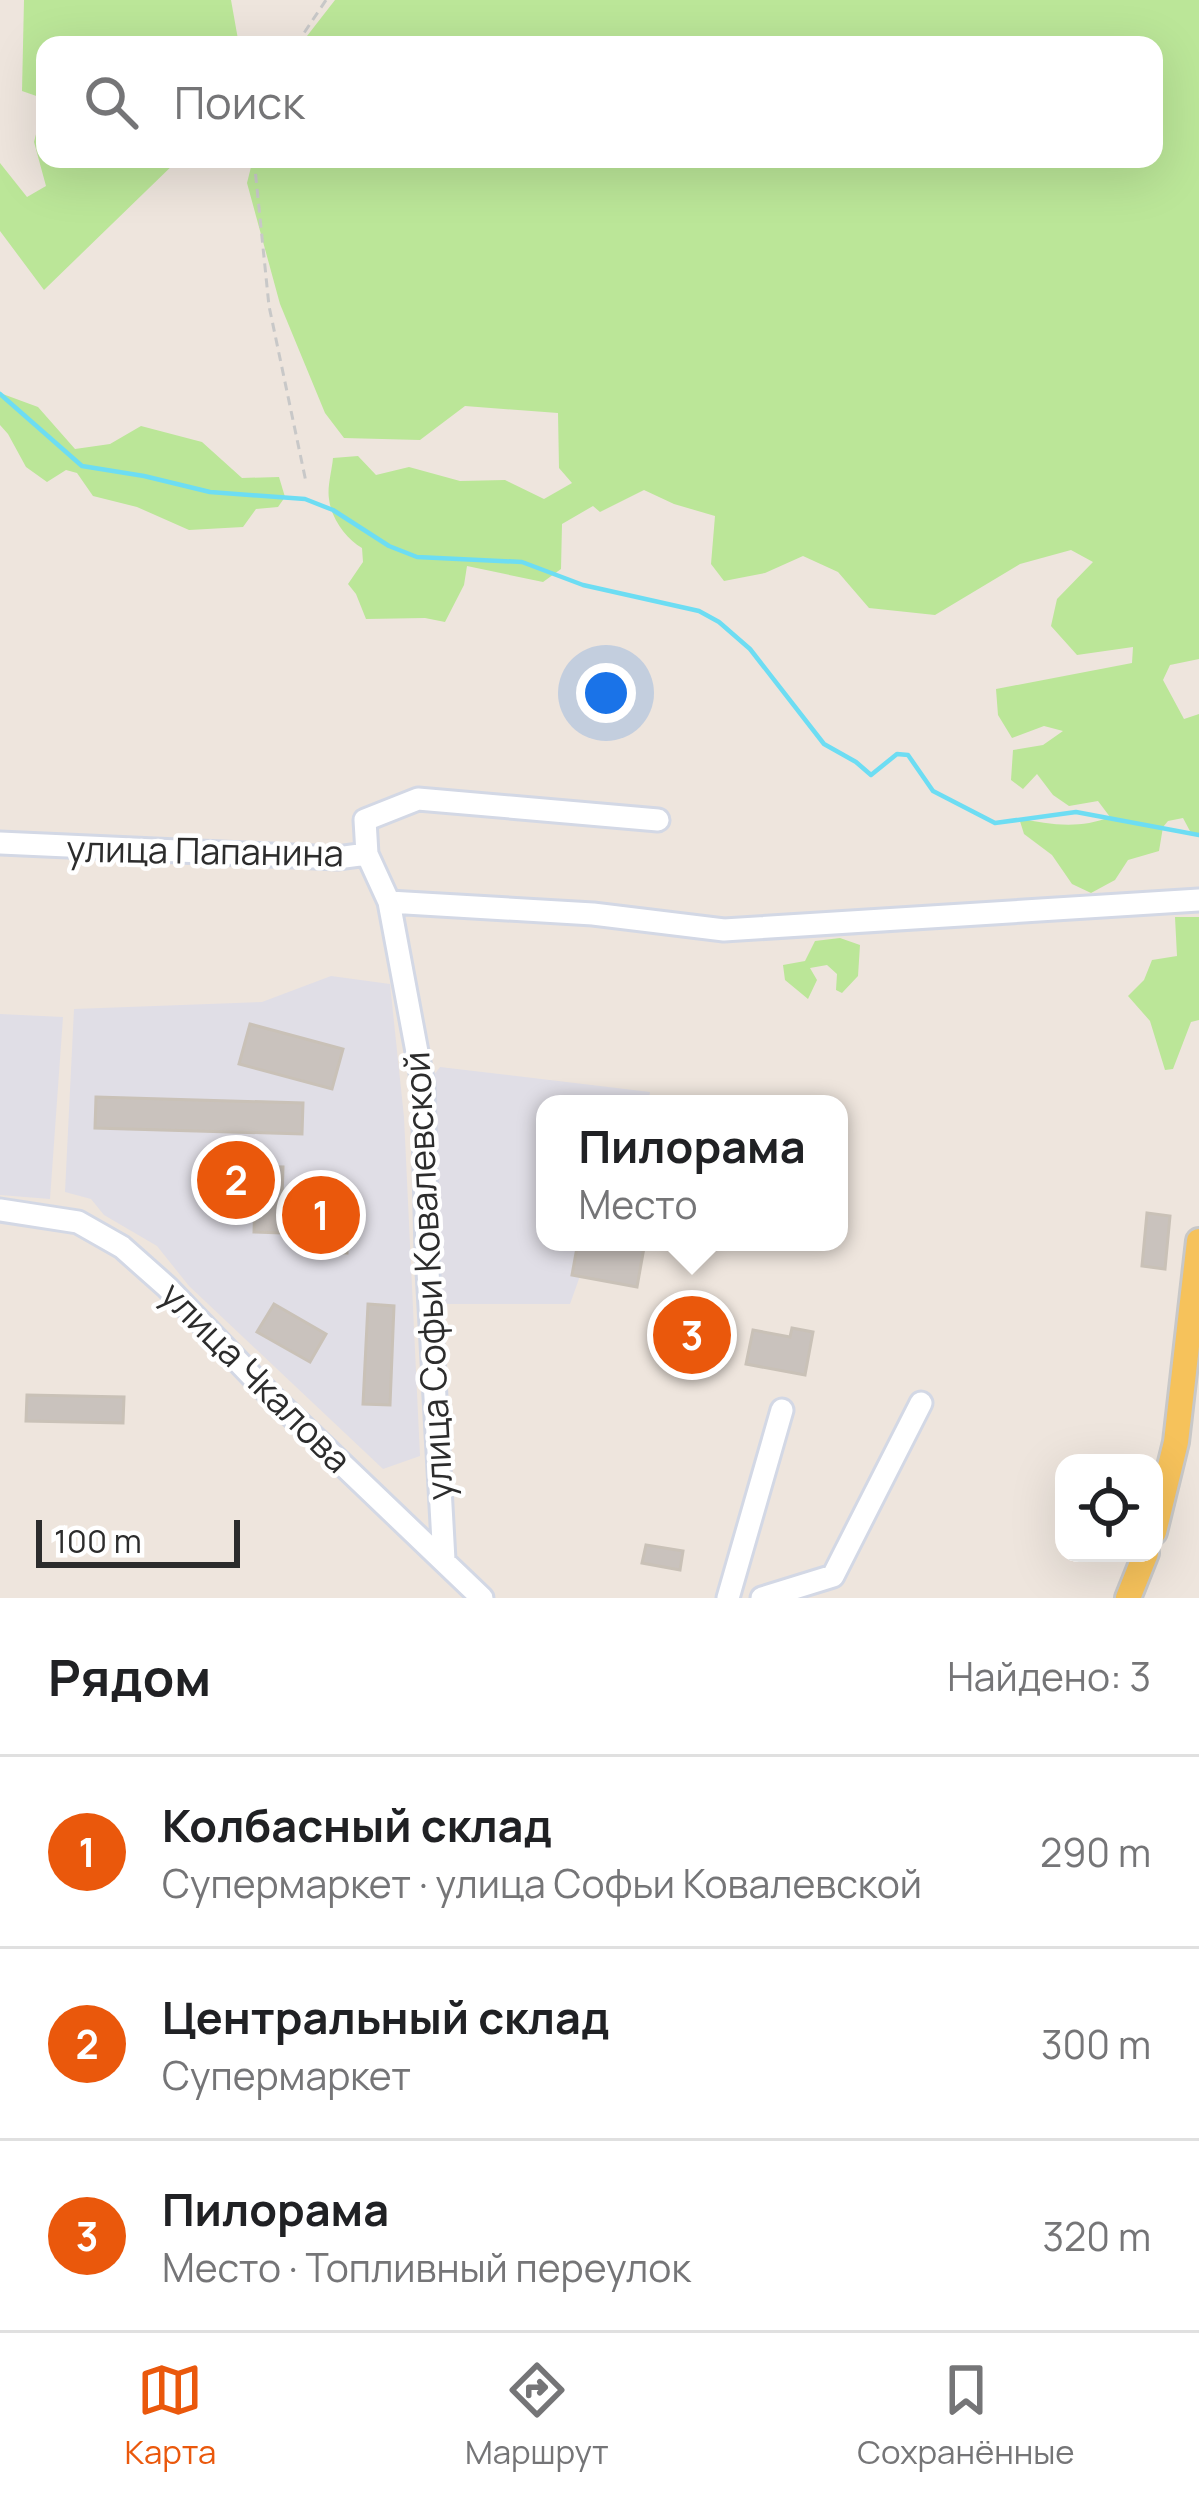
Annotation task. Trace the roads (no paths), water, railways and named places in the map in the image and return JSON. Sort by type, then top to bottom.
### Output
[{"type":"main road","points":[[1163,1495],[1176,1442],[1199,1241]]},
{"type":"main road","points":[[1128,1598],[1142,1562]]},
{"type":"street","name":"улица Папанина","points":[[0,843],[337,858],[367,854],[365,820],[418,799],[658,820]]},
{"type":"street","name":"улица Софьи Ковалевской","points":[[367,854],[388,902],[423,1084],[444,1560]]},
{"type":"street","points":[[388,902],[593,914],[724,929],[1199,900]]},
{"type":"street","name":"улица Чкалова","points":[[0,1210],[77,1222],[122,1247],[482,1598]]},
{"type":"street","points":[[762,1598],[833,1576],[922,1403]]},
{"type":"street","points":[[728,1598],[782,1410]]},
{"type":"waterway","points":[[0,394],[82,466],[210,492],[305,499],[417,557],[522,562],[583,585],[699,611],[750,649],[824,744],[871,775],[897,754],[908,755],[933,791],[995,823],[1076,812],[1199,835]]},
{"type":"place","name":"Центральный склад","points":[[236,1180]]},
{"type":"place","name":"Колбасный склад","points":[[321,1215]]},
{"type":"place","name":"Пилорама","points":[[692,1335]]}]
